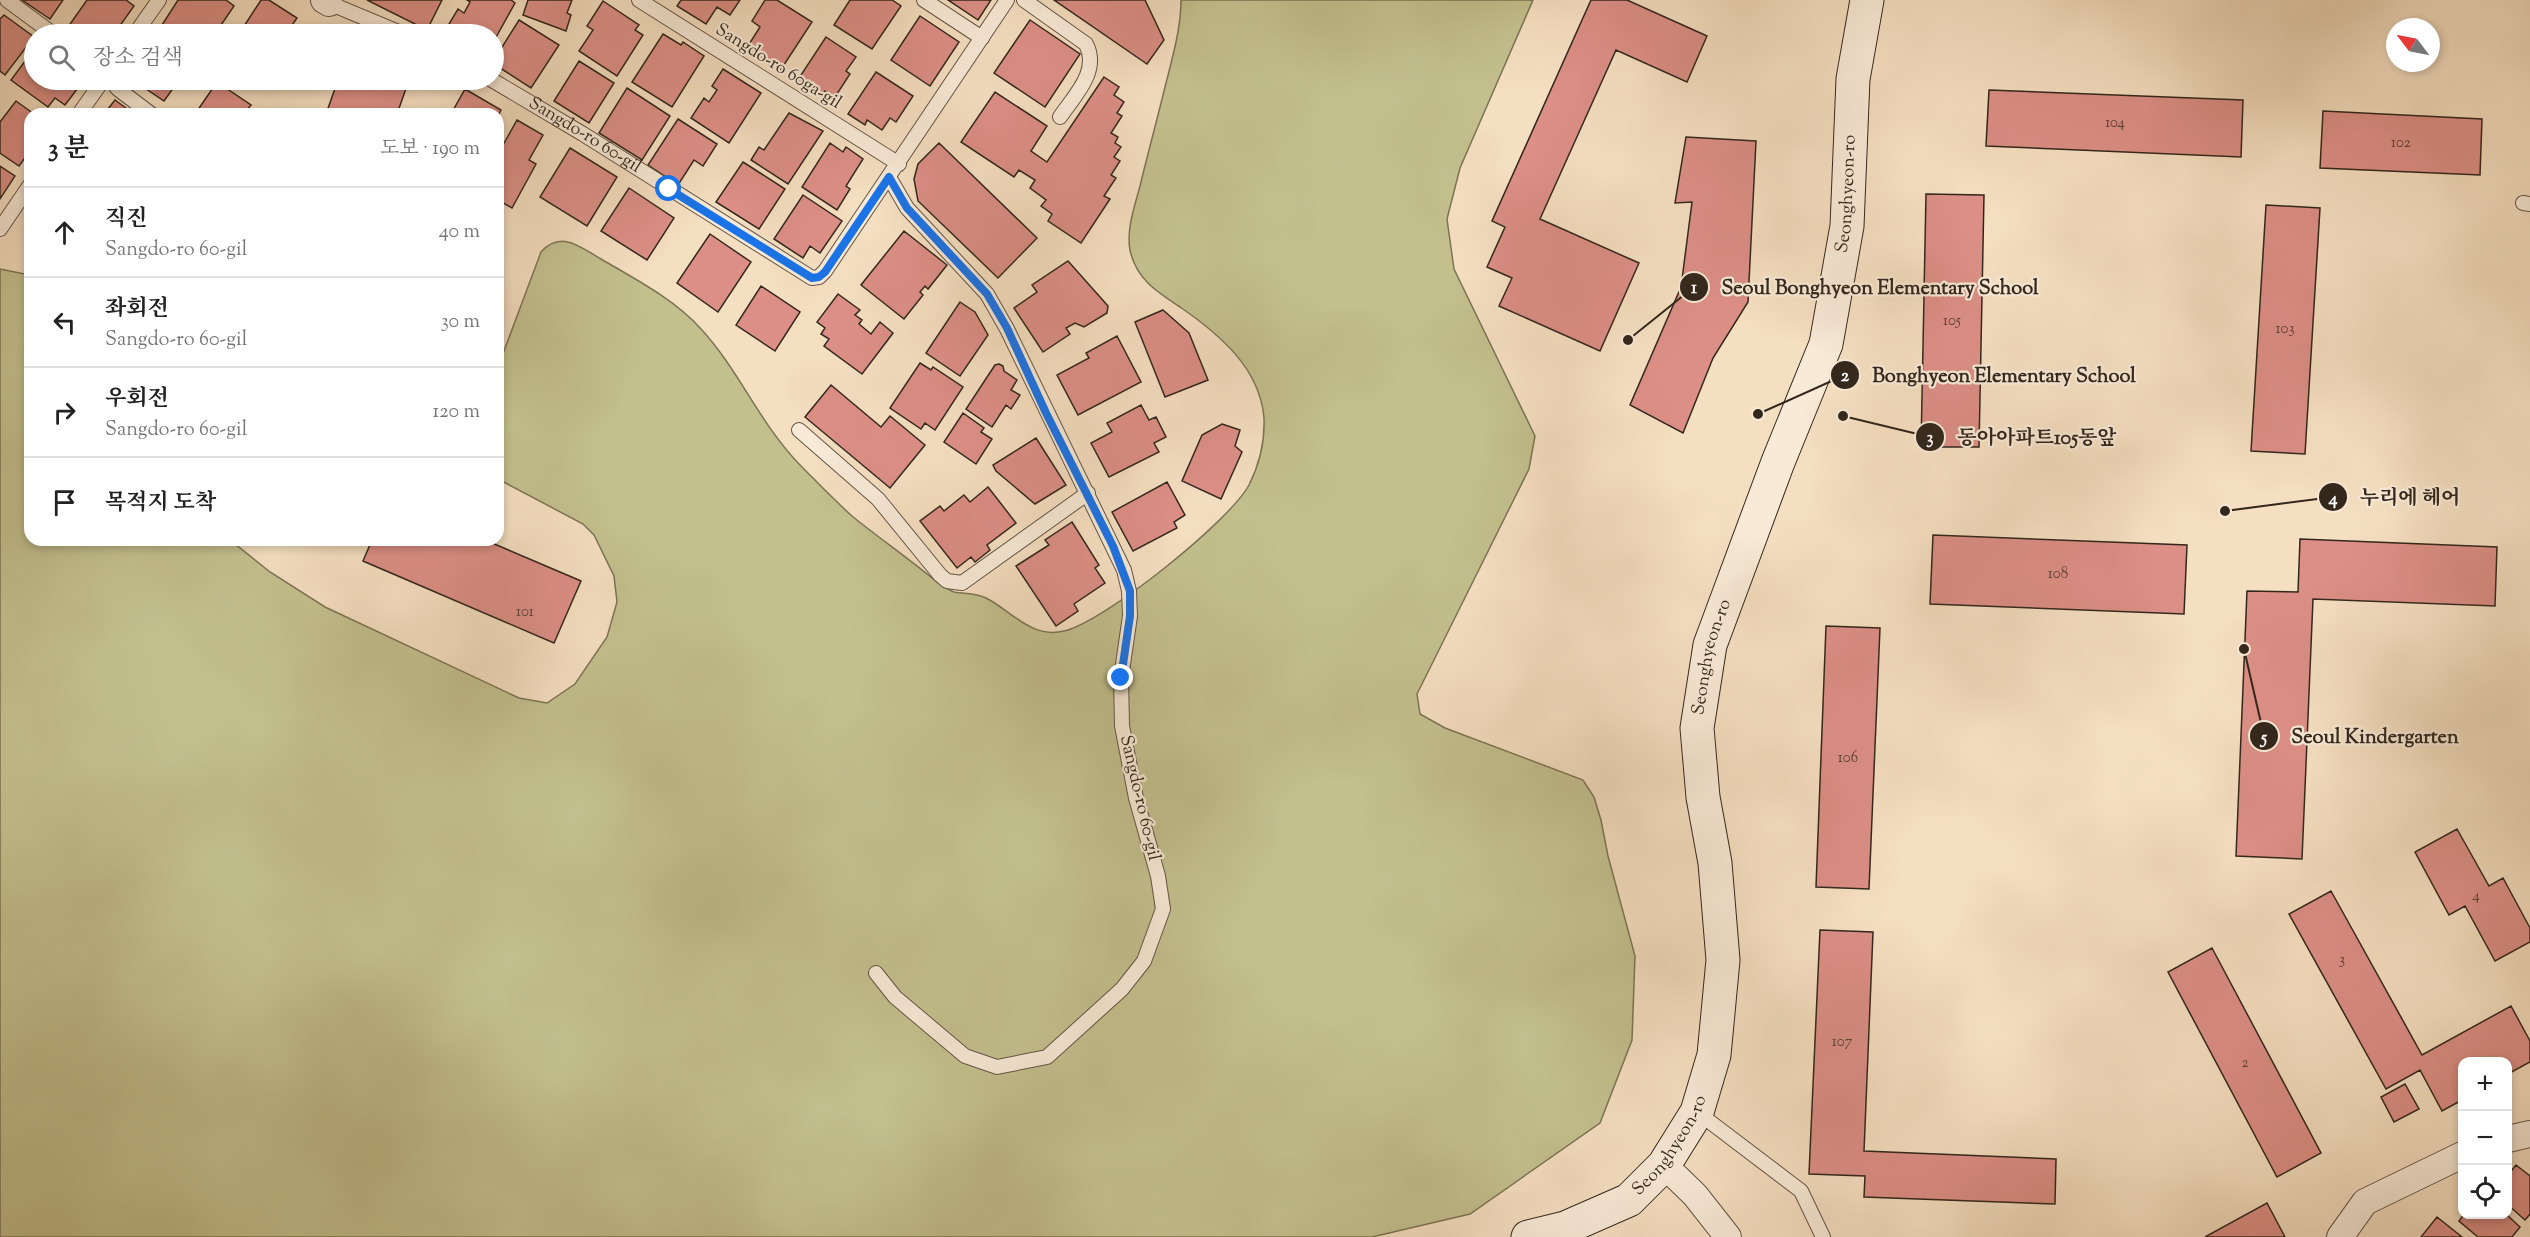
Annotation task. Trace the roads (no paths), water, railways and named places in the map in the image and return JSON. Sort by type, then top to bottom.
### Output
[{"type":"street","name":"Seonghyeon-ro","points":[[1528,1237],[1565,1228],[1629,1200],[1664,1165],[1697,1112],[1714,1055],[1723,960],[1715,863],[1703,797],[1697,728],[1710,645],[1778,462],[1826,344],[1847,226],[1853,79],[1867,0]]},
{"type":"street","points":[[2512,1138],[2530,1134]]},
{"type":"street","points":[[2340,1237],[2365,1202],[2458,1157]]},
{"type":"street","points":[[1664,1165],[1695,1195],[1728,1237]]},
{"type":"lane","points":[[7,0],[39,24]]},
{"type":"lane","points":[[142,24],[159,0]]},
{"type":"lane","name":"Sangdo-ro 60ga-gil","points":[[639,0],[899,164]]},
{"type":"lane","points":[[924,0],[982,38]]},
{"type":"lane","name":"Sangdo-ro 60-gil","points":[[504,87],[812,278],[819,277],[825,272],[899,164],[1007,0]]},
{"type":"lane","points":[[1024,0],[1086,44],[1091,53],[1090,71],[1060,117]]},
{"type":"lane","points":[[328,1],[380,24]]},
{"type":"lane","points":[[83,108],[96,90]]},
{"type":"lane","points":[[119,90],[143,108]]},
{"type":"lane","name":"Sangdo-ro 60-gil","points":[[876,973],[895,997],[965,1056],[997,1067],[1047,1057],[1122,989],[1144,961],[1163,909],[1158,876],[1136,798],[1122,726],[1121,678],[1130,616],[1130,591],[1124,570],[1088,493],[1046,413],[1007,328],[987,294],[907,208],[889,177]]},
{"type":"lane","points":[[0,230],[24,194]]},
{"type":"lane","points":[[799,430],[878,499],[940,575],[955,584],[962,583],[1088,493]]},
{"type":"lane","points":[[1697,1112],[1802,1191],[1823,1237]]},
{"type":"place","name":"Seoul Bonghyeon Elementary School","points":[[1628,340]]},
{"type":"place","name":"Bonghyeon Elementary School","points":[[1758,414]]},
{"type":"place","name":"동아아파트105동앞","points":[[1843,416]]},
{"type":"place","name":"누리에 헤어","points":[[2225,511]]},
{"type":"place","name":"Seoul Kindergarten","points":[[2244,649]]}]
